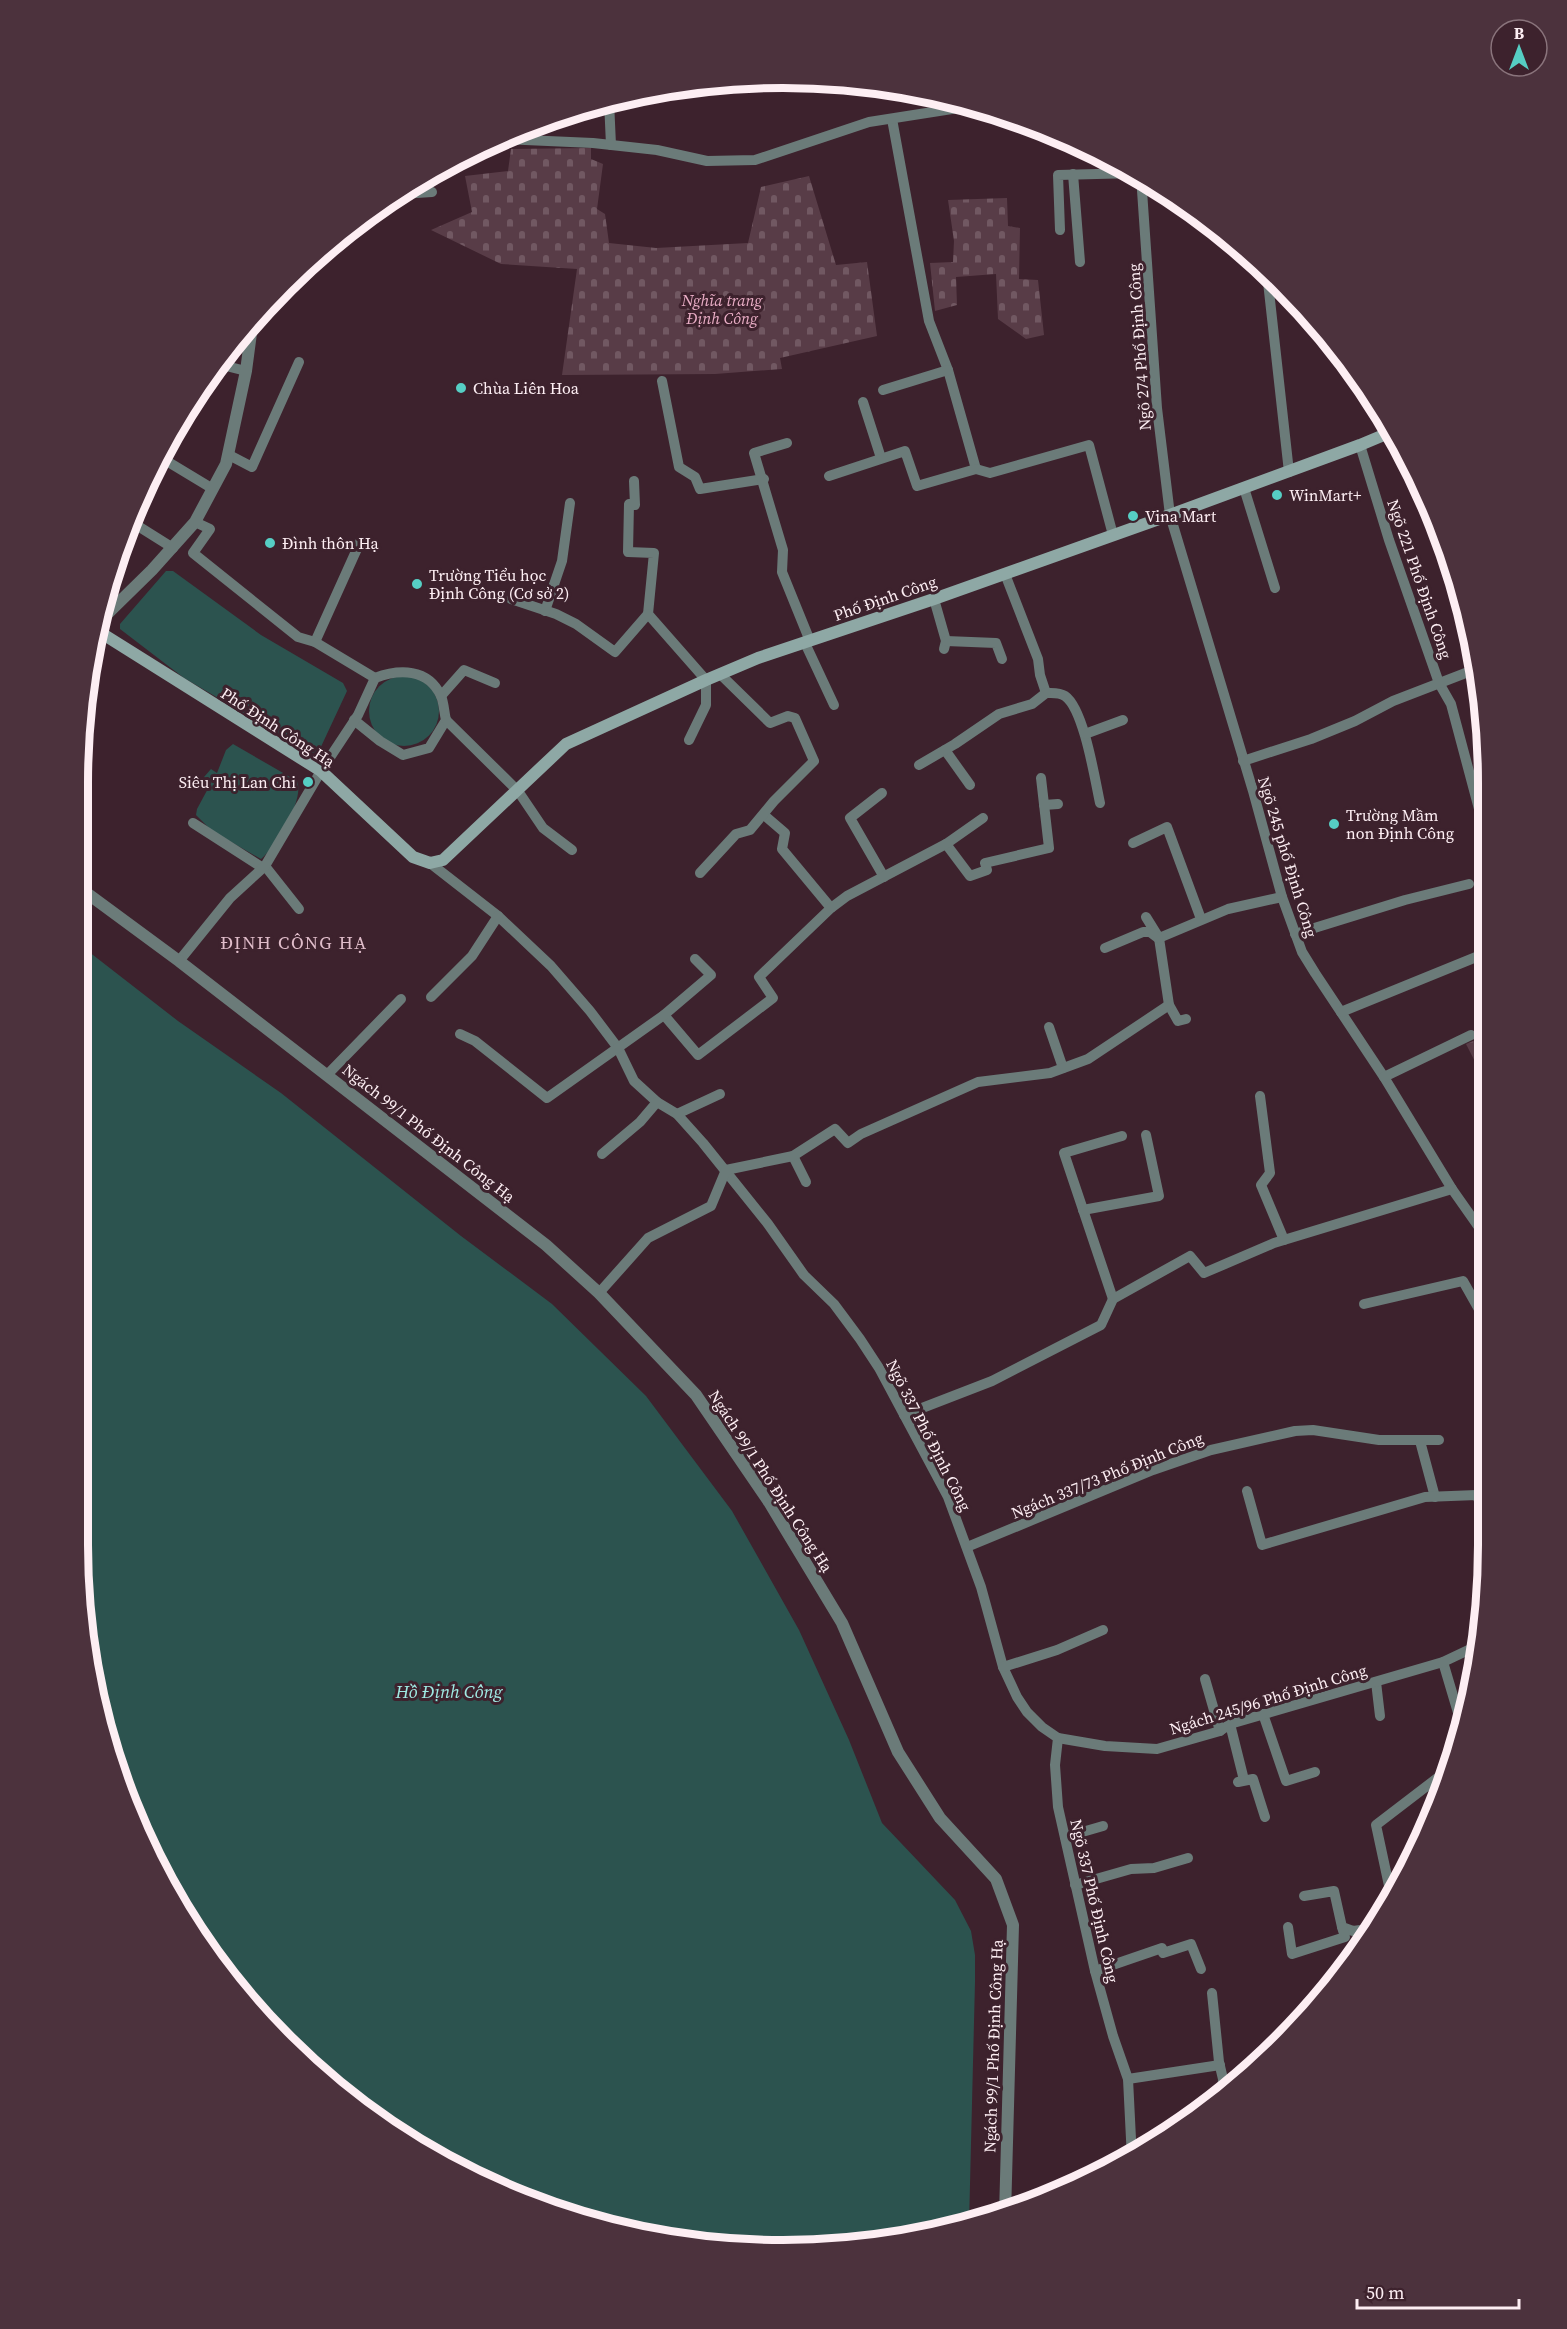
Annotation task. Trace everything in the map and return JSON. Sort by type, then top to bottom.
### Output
[{"type":"street","points":[[111,610],[173,548],[195,522],[213,489],[229,455],[246,370],[245,344]]},
{"type":"street","name":"Phố Định Công","points":[[430,863],[443,860],[566,744],[706,680],[758,658],[1005,574],[1289,472],[1384,435]]},
{"type":"street","name":"Phố Định Công Hạ","points":[[105,636],[321,771],[413,856],[430,863]]},
{"type":"street","name":"Ngách 99/1 Phố Định Công Hạ","points":[[88,894],[179,961],[546,1245],[599,1293],[696,1395],[769,1503],[842,1623],[898,1752],[940,1818],[996,1880],[1013,1924],[1005,2205]]},
{"type":"lane","points":[[521,140],[657,150],[706,161],[755,160],[869,122],[951,109]]},
{"type":"lane","points":[[609,111],[611,145]]},
{"type":"lane","points":[[892,119],[929,321],[948,370],[976,469]]},
{"type":"lane","points":[[1060,230],[1058,175],[1114,173]]},
{"type":"lane","points":[[1073,174],[1080,262]]},
{"type":"lane","name":"Ngõ 274 Phố Định Công","points":[[1143,189],[1157,408],[1170,515]]},
{"type":"lane","points":[[417,193],[432,192]]},
{"type":"lane","points":[[1268,286],[1289,472]]},
{"type":"lane","points":[[229,455],[252,467],[299,362]]},
{"type":"lane","points":[[228,366],[246,370]]},
{"type":"lane","points":[[883,390],[948,370]]},
{"type":"lane","points":[[662,381],[679,467],[695,477],[700,489],[764,479]]},
{"type":"lane","points":[[863,402],[880,458]]},
{"type":"lane","points":[[788,444],[754,453],[764,479],[783,550],[782,572],[807,642],[834,705]]},
{"type":"lane","points":[[829,476],[905,451],[917,486],[976,469],[990,473],[1089,445],[1113,535]]},
{"type":"lane","name":"Ngõ 221 Phố Định Công","points":[[1360,445],[1389,540],[1439,683],[1451,704],[1478,805]]},
{"type":"lane","points":[[168,462],[213,489]]},
{"type":"lane","points":[[511,599],[545,610],[576,624],[615,652],[648,614],[654,553],[628,552],[629,504],[635,505],[634,481]]},
{"type":"lane","points":[[1244,488],[1275,588]]},
{"type":"lane","points":[[545,610],[562,561],[570,503]]},
{"type":"lane","name":"Ngõ 245 phố Định Công","points":[[1170,515],[1282,897],[1302,952],[1384,1077],[1452,1189],[1478,1226]]},
{"type":"lane","points":[[195,522],[210,529],[193,553],[298,637],[315,642],[375,678]]},
{"type":"lane","points":[[138,526],[173,548]]},
{"type":"lane","points":[[315,642],[361,540]]},
{"type":"lane","points":[[1005,574],[1038,659],[1046,693]]},
{"type":"lane","points":[[934,599],[945,645],[996,643],[1002,659]]},
{"type":"lane","points":[[648,614],[706,680],[706,705],[689,740]]},
{"type":"lane","points":[[441,696],[464,670],[495,683]]},
{"type":"lane","points":[[179,961],[230,898],[264,867],[354,720],[375,678],[392,672],[408,672],[430,680],[441,696],[446,720],[518,791],[543,828],[572,850]]},
{"type":"lane","points":[[1243,761],[1311,739],[1356,721],[1393,701],[1469,672]]},
{"type":"lane","points":[[700,873],[736,834],[750,830],[774,801],[814,761],[795,718],[788,716],[770,723],[720,674]]},
{"type":"lane","points":[[919,765],[999,714],[1032,704],[1046,693],[1055,693],[1066,696],[1085,734],[1100,803]]},
{"type":"lane","points":[[354,720],[380,741],[403,755],[429,748],[446,720]]},
{"type":"lane","points":[[1085,734],[1123,720]]},
{"type":"lane","points":[[945,750],[970,785]]},
{"type":"lane","points":[[946,844],[970,876],[987,870],[985,863],[1049,848],[1041,778]]},
{"type":"lane","points":[[882,793],[850,818],[884,877]]},
{"type":"lane","points":[[1044,805],[1058,804]]},
{"type":"lane","points":[[764,815],[785,833],[782,849],[831,908]]},
{"type":"lane","points":[[664,1015],[698,1055],[773,998],[759,977],[831,908],[847,896],[946,844],[983,818]]},
{"type":"lane","points":[[193,823],[264,867],[299,909]]},
{"type":"lane","points":[[1133,843],[1167,826],[1201,919]]},
{"type":"lane","name":"Ngõ 337 Phố Định Công","points":[[430,863],[498,916],[551,966],[618,1048],[634,1081],[657,1102],[677,1114],[726,1170],[804,1275],[834,1304],[879,1368],[948,1497],[981,1587],[1003,1667],[1017,1697],[1027,1712],[1042,1727],[1058,1738],[1054,1765],[1055,1789],[1095,1971],[1128,2079],[1131,2147]]},
{"type":"lane","points":[[1295,934],[1405,900],[1469,884]]},
{"type":"lane","points":[[1159,938],[1228,909],[1282,897]]},
{"type":"lane","points":[[431,997],[472,956],[498,916]]},
{"type":"lane","points":[[1146,917],[1159,938],[1169,1005],[1178,1021],[1186,1019]]},
{"type":"lane","points":[[1105,948],[1143,932],[1150,932],[1159,938]]},
{"type":"lane","points":[[1341,1012],[1478,956]]},
{"type":"lane","points":[[460,1034],[475,1041],[547,1098],[664,1015],[711,975],[695,958]]},
{"type":"lane","points":[[327,1075],[401,999]]},
{"type":"lane","points":[[599,1293],[648,1238],[711,1206],[726,1170],[793,1156],[835,1129],[848,1143],[861,1134],[978,1082],[1050,1073],[1088,1059],[1169,1005]]},
{"type":"lane","points":[[1049,1027],[1063,1068]]},
{"type":"lane","points":[[1384,1077],[1471,1035]]},
{"type":"lane","points":[[677,1114],[720,1094]]},
{"type":"lane","points":[[1260,1096],[1270,1173],[1261,1185],[1284,1240]]},
{"type":"lane","points":[[602,1154],[640,1122],[657,1102]]},
{"type":"lane","points":[[1083,1210],[1159,1196],[1146,1135]]},
{"type":"lane","points":[[1113,1299],[1064,1153],[1122,1136]]},
{"type":"lane","points":[[793,1156],[806,1182]]},
{"type":"lane","points":[[904,1415],[992,1381],[1101,1325],[1113,1299],[1190,1256],[1204,1273],[1284,1240],[1452,1189]]},
{"type":"lane","points":[[1364,1304],[1463,1281],[1478,1308]]},
{"type":"lane","name":"Ngách 337/73 Phố Định Công","points":[[966,1547],[1153,1470],[1211,1450],[1295,1431],[1313,1430],[1379,1440],[1439,1440]]},
{"type":"lane","points":[[1420,1441],[1435,1497]]},
{"type":"lane","points":[[1247,1491],[1262,1545],[1425,1497],[1477,1495],[1478,1498]]},
{"type":"lane","points":[[1003,1667],[1057,1650],[1102,1630]]},
{"type":"lane","name":"Ngách 245/96 Phố Định Công","points":[[1058,1738],[1105,1746],[1157,1749],[1220,1731],[1230,1724],[1443,1662],[1471,1649]]},
{"type":"lane","points":[[1443,1662],[1458,1712]]},
{"type":"lane","points":[[1205,1679],[1220,1731]]},
{"type":"lane","points":[[1376,1682],[1380,1716]]},
{"type":"lane","points":[[1263,1714],[1286,1781],[1315,1772]]},
{"type":"lane","points":[[1230,1724],[1241,1781],[1253,1779],[1265,1816]]},
{"type":"lane","points":[[1389,1886],[1376,1825],[1439,1778]]},
{"type":"lane","points":[[1065,1837],[1103,1826]]},
{"type":"lane","points":[[1075,1885],[1131,1869],[1154,1868],[1188,1858]]},
{"type":"lane","points":[[1288,1927],[1292,1954],[1345,1937],[1334,1891],[1304,1896]]},
{"type":"lane","points":[[1342,1927],[1353,1931],[1362,1930]]},
{"type":"lane","points":[[1095,1971],[1162,1948],[1163,1953],[1191,1944],[1201,1969]]},
{"type":"lane","points":[[1212,1993],[1223,2084]]},
{"type":"lane","points":[[1128,2079],[1220,2065]]},
{"type":"green space","name":"Nghĩa trang Định Công","points":[[591,148],[591,159],[603,164],[597,209],[605,214],[609,243],[656,248],[748,243],[761,187],[809,176],[836,265],[867,262],[877,336],[780,358],[782,369],[715,374],[562,375],[577,269],[501,264],[431,230],[472,212],[465,176],[508,171],[511,149]]},
{"type":"green space","points":[[1007,198],[1008,226],[1020,228],[1019,279],[1038,280],[1044,335],[1026,339],[998,319],[996,274],[956,277],[957,305],[935,311],[930,263],[953,262],[954,241],[948,200]]},
{"type":"green space","points":[[1478,1039],[1478,1067],[1466,1044]]},
{"type":"water","points":[[166,571],[173,571],[261,635],[343,683],[347,691],[319,751],[312,753],[184,678],[120,629],[120,624]]},
{"type":"water","points":[[411,676],[424,682],[433,691],[437,697],[439,711],[437,725],[429,736],[418,744],[397,746],[379,736],[371,725],[369,704],[379,686],[390,678]]},
{"type":"water","points":[[233,744],[297,781],[297,799],[288,822],[261,859],[212,831],[196,815],[211,783],[204,777],[211,769],[217,773],[226,750]]},
{"type":"water","name":"Hồ Định Công","points":[[88,951],[178,1021],[281,1093],[461,1236],[552,1304],[646,1396],[732,1511],[799,1630],[849,1740],[882,1823],[955,1900],[971,1931],[975,1955],[975,1982],[969,2215],[874,2235],[784,2241],[738,2239],[693,2235],[604,2217],[518,2188],[476,2169],[397,2123],[325,2068],[261,2004],[232,1969],[160,1853],[125,1769],[112,1725],[94,1636],[88,1546]]},
{"type":"place","name":"Chùa Liên Hoa","points":[[461,388]]},
{"type":"place","name":"WinMart+","points":[[1277,495]]},
{"type":"place","name":"Vina Mart","points":[[1133,516]]},
{"type":"place","name":"Đình thôn Hạ","points":[[270,543]]},
{"type":"place","name":"Trường Tiểu học Định Công (Cơ sở 2)","points":[[417,584]]},
{"type":"place","name":"Siêu Thị Lan Chi","points":[[308,782]]},
{"type":"place","name":"Trường Mầm non Định Công","points":[[1334,824]]},
{"type":"district","name":"ĐỊNH CÔNG HẠ","points":[[294,942]]}]
